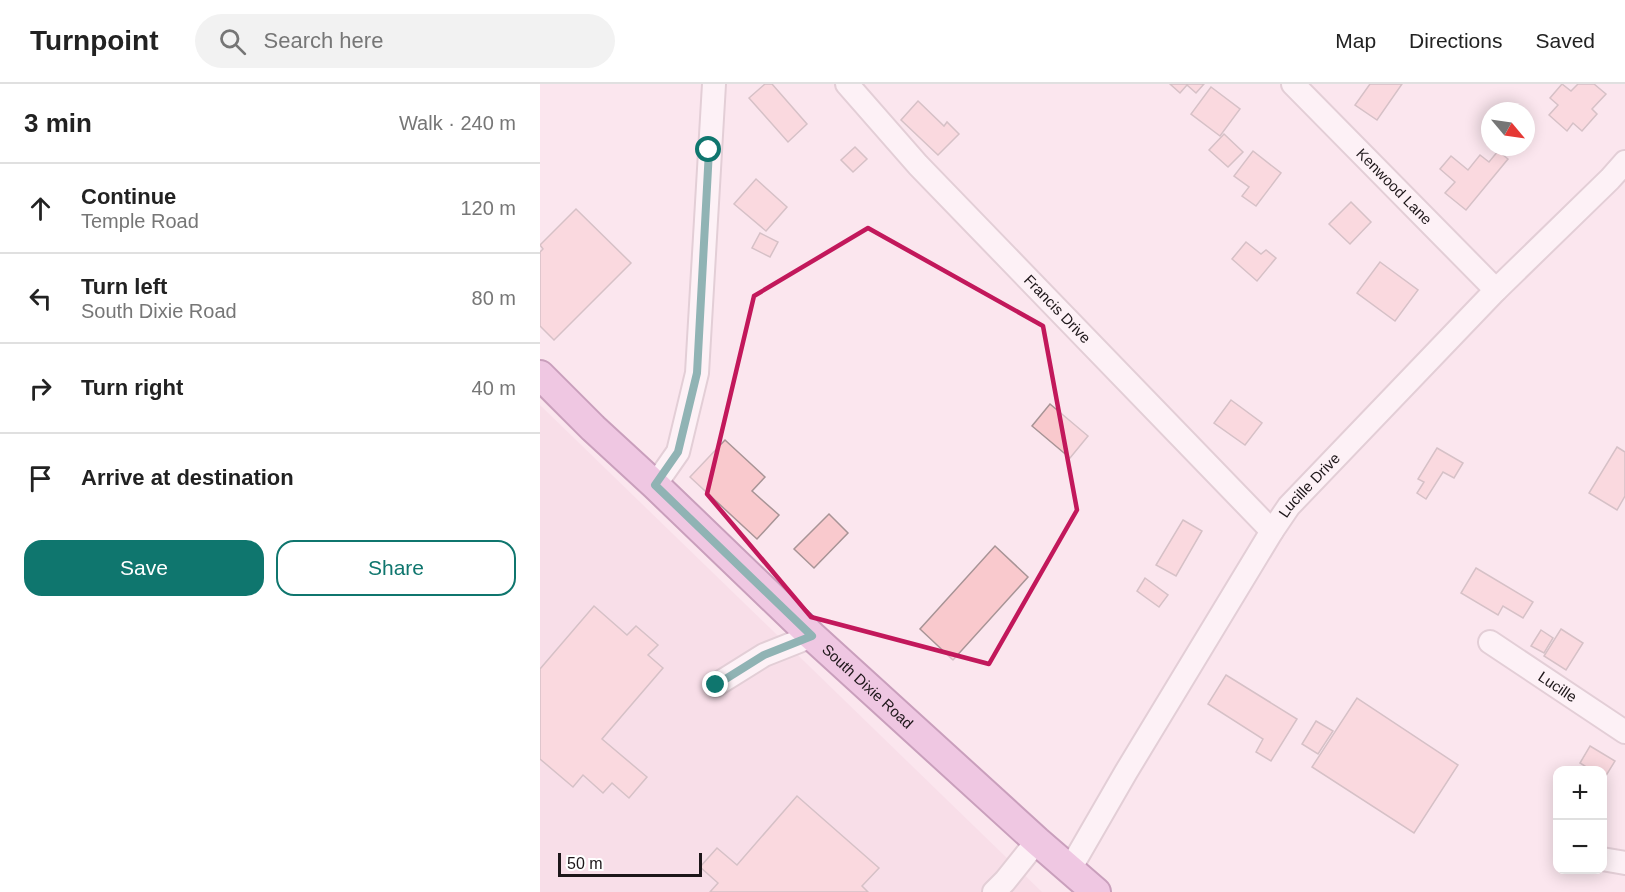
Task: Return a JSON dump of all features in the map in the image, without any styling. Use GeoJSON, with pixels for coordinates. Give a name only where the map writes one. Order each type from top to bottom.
{"type":"FeatureCollection","features":[{"type":"Feature","properties":{"kind":"main road","name":"South Dixie Road"},"geometry":{"type":"LineString","coordinates":[[540,375],[812,636],[1096,892]]}},
{"type":"Feature","properties":{"kind":"street"},"geometry":{"type":"LineString","coordinates":[[655,485],[678,452],[697,373],[714,84]]}},
{"type":"Feature","properties":{"kind":"street","name":"Francis Drive"},"geometry":{"type":"LineString","coordinates":[[847,84],[918,165],[1272,531]]}},
{"type":"Feature","properties":{"kind":"street","name":"Kenwood Lane"},"geometry":{"type":"LineString","coordinates":[[1293,84],[1496,290]]}},
{"type":"Feature","properties":{"kind":"street","name":"Lucille Drive"},"geometry":{"type":"LineString","coordinates":[[1070,869],[1126,772],[1289,506],[1496,290],[1625,162]]}},
{"type":"Feature","properties":{"kind":"street"},"geometry":{"type":"LineString","coordinates":[[716,685],[764,655],[812,636]]}},
{"type":"Feature","properties":{"kind":"street","name":"Lucille"},"geometry":{"type":"LineString","coordinates":[[1491,642],[1625,732]]}},
{"type":"Feature","properties":{"kind":"street"},"geometry":{"type":"LineString","coordinates":[[994,892],[1037,841]]}},
{"type":"Feature","properties":{"kind":"street"},"geometry":{"type":"LineString","coordinates":[[1607,860],[1625,863]]}},
{"type":"Feature","properties":{"kind":"highlighted area"},"geometry":{"type":"Polygon","coordinates":[[[868,228],[1043,326],[1077,510],[989,664],[811,617],[707,494],[754,296],[868,228]]]}},
{"type":"Feature","properties":{"kind":"shaded area"},"geometry":{"type":"Polygon","coordinates":[[[540,405],[1042,892],[540,892],[540,405]]]}},
{"type":"Feature","properties":{"kind":"building"},"geometry":{"type":"Polygon","coordinates":[[[765,84],[772,84],[807,124],[788,142],[749,98],[765,84]]]}},
{"type":"Feature","properties":{"kind":"building"},"geometry":{"type":"Polygon","coordinates":[[[1170,84],[1204,84],[1196,93],[1187,85],[1180,93],[1170,84]]]}},
{"type":"Feature","properties":{"kind":"building"},"geometry":{"type":"Polygon","coordinates":[[[1370,84],[1402,84],[1377,120],[1355,105],[1370,84]]]}},
{"type":"Feature","properties":{"kind":"building"},"geometry":{"type":"Polygon","coordinates":[[[1562,84],[1571,91],[1578,84],[1594,84],[1606,94],[1592,109],[1597,114],[1582,131],[1573,123],[1567,131],[1549,115],[1558,105],[1550,98],[1562,84]]]}},
{"type":"Feature","properties":{"kind":"building"},"geometry":{"type":"Polygon","coordinates":[[[1211,87],[1240,109],[1220,136],[1191,114],[1211,87]]]}},
{"type":"Feature","properties":{"kind":"building"},"geometry":{"type":"Polygon","coordinates":[[[918,101],[944,126],[947,122],[959,134],[938,155],[901,120],[918,101]]]}},
{"type":"Feature","properties":{"kind":"building"},"geometry":{"type":"Polygon","coordinates":[[[1224,134],[1243,152],[1228,167],[1209,150],[1224,134]]]}},
{"type":"Feature","properties":{"kind":"building"},"geometry":{"type":"Polygon","coordinates":[[[855,147],[867,159],[853,172],[841,160],[855,147]]]}},
{"type":"Feature","properties":{"kind":"building"},"geometry":{"type":"Polygon","coordinates":[[[1253,151],[1281,173],[1256,206],[1242,196],[1249,187],[1234,176],[1253,151]]]}},
{"type":"Feature","properties":{"kind":"building"},"geometry":{"type":"Polygon","coordinates":[[[1480,155],[1489,162],[1494,156],[1504,156],[1508,159],[1466,210],[1445,193],[1455,182],[1440,169],[1451,156],[1468,170],[1480,155]]]}},
{"type":"Feature","properties":{"kind":"building"},"geometry":{"type":"Polygon","coordinates":[[[756,179],[787,207],[766,231],[734,204],[756,179]]]}},
{"type":"Feature","properties":{"kind":"building"},"geometry":{"type":"Polygon","coordinates":[[[1351,202],[1371,222],[1350,244],[1329,224],[1351,202]]]}},
{"type":"Feature","properties":{"kind":"building"},"geometry":{"type":"Polygon","coordinates":[[[576,209],[631,263],[554,340],[540,326],[540,252],[543,249],[540,245],[576,209]]]}},
{"type":"Feature","properties":{"kind":"building"},"geometry":{"type":"Polygon","coordinates":[[[760,233],[778,242],[770,257],[752,248],[760,233]]]}},
{"type":"Feature","properties":{"kind":"building"},"geometry":{"type":"Polygon","coordinates":[[[1246,242],[1261,254],[1266,250],[1276,258],[1257,281],[1232,259],[1246,242]]]}},
{"type":"Feature","properties":{"kind":"building"},"geometry":{"type":"Polygon","coordinates":[[[1380,262],[1418,290],[1395,321],[1357,293],[1380,262]]]}},
{"type":"Feature","properties":{"kind":"building"},"geometry":{"type":"Polygon","coordinates":[[[1231,400],[1262,423],[1245,445],[1214,423],[1231,400]]]}},
{"type":"Feature","properties":{"kind":"building"},"geometry":{"type":"Polygon","coordinates":[[[1050,404],[1088,436],[1070,458],[1032,426],[1050,404]]]}},
{"type":"Feature","properties":{"kind":"building"},"geometry":{"type":"Polygon","coordinates":[[[725,440],[765,477],[752,491],[779,515],[757,539],[690,477],[725,440]]]}},
{"type":"Feature","properties":{"kind":"building"},"geometry":{"type":"Polygon","coordinates":[[[1617,447],[1625,452],[1625,496],[1617,510],[1589,493],[1617,447]]]}},
{"type":"Feature","properties":{"kind":"building"},"geometry":{"type":"Polygon","coordinates":[[[1437,448],[1463,463],[1454,478],[1443,472],[1426,499],[1417,493],[1424,482],[1418,479],[1437,448]]]}},
{"type":"Feature","properties":{"kind":"building"},"geometry":{"type":"Polygon","coordinates":[[[829,514],[848,533],[814,568],[794,549],[829,514]]]}},
{"type":"Feature","properties":{"kind":"building"},"geometry":{"type":"Polygon","coordinates":[[[1183,520],[1202,531],[1176,576],[1156,565],[1183,520]]]}},
{"type":"Feature","properties":{"kind":"building"},"geometry":{"type":"Polygon","coordinates":[[[995,546],[1028,577],[953,660],[920,629],[995,546]]]}},
{"type":"Feature","properties":{"kind":"building"},"geometry":{"type":"Polygon","coordinates":[[[1476,568],[1533,602],[1523,618],[1503,606],[1498,615],[1461,593],[1476,568]]]}},
{"type":"Feature","properties":{"kind":"building"},"geometry":{"type":"Polygon","coordinates":[[[1145,578],[1168,595],[1159,607],[1137,591],[1145,578]]]}},
{"type":"Feature","properties":{"kind":"building"},"geometry":{"type":"Polygon","coordinates":[[[594,606],[627,635],[636,626],[658,645],[648,655],[663,668],[602,739],[647,777],[629,798],[612,783],[603,793],[583,775],[573,787],[540,759],[540,669],[594,606]]]}},
{"type":"Feature","properties":{"kind":"building"},"geometry":{"type":"Polygon","coordinates":[[[1561,629],[1583,643],[1566,670],[1544,656],[1561,629]]]}},
{"type":"Feature","properties":{"kind":"building"},"geometry":{"type":"Polygon","coordinates":[[[1541,630],[1553,638],[1544,653],[1531,646],[1541,630]]]}},
{"type":"Feature","properties":{"kind":"building"},"geometry":{"type":"Polygon","coordinates":[[[1226,675],[1297,719],[1271,761],[1256,752],[1263,739],[1208,704],[1226,675]]]}},
{"type":"Feature","properties":{"kind":"building"},"geometry":{"type":"Polygon","coordinates":[[[1357,698],[1458,765],[1414,833],[1312,767],[1357,698]]]}},
{"type":"Feature","properties":{"kind":"building"},"geometry":{"type":"Polygon","coordinates":[[[1316,721],[1333,731],[1318,754],[1302,744],[1316,721]]]}},
{"type":"Feature","properties":{"kind":"building"},"geometry":{"type":"Polygon","coordinates":[[[1590,746],[1615,761],[1607,774],[1607,766],[1585,766],[1580,763],[1590,746]]]}},
{"type":"Feature","properties":{"kind":"building"},"geometry":{"type":"Polygon","coordinates":[[[797,796],[879,868],[862,886],[868,892],[710,892],[718,883],[700,867],[717,848],[737,865],[797,796]]]}},
{"type":"Feature","properties":{"kind":"route"},"geometry":{"type":"LineString","coordinates":[[709,150],[697,373],[678,452],[655,485],[812,636],[764,655],[716,685]]}}]}
